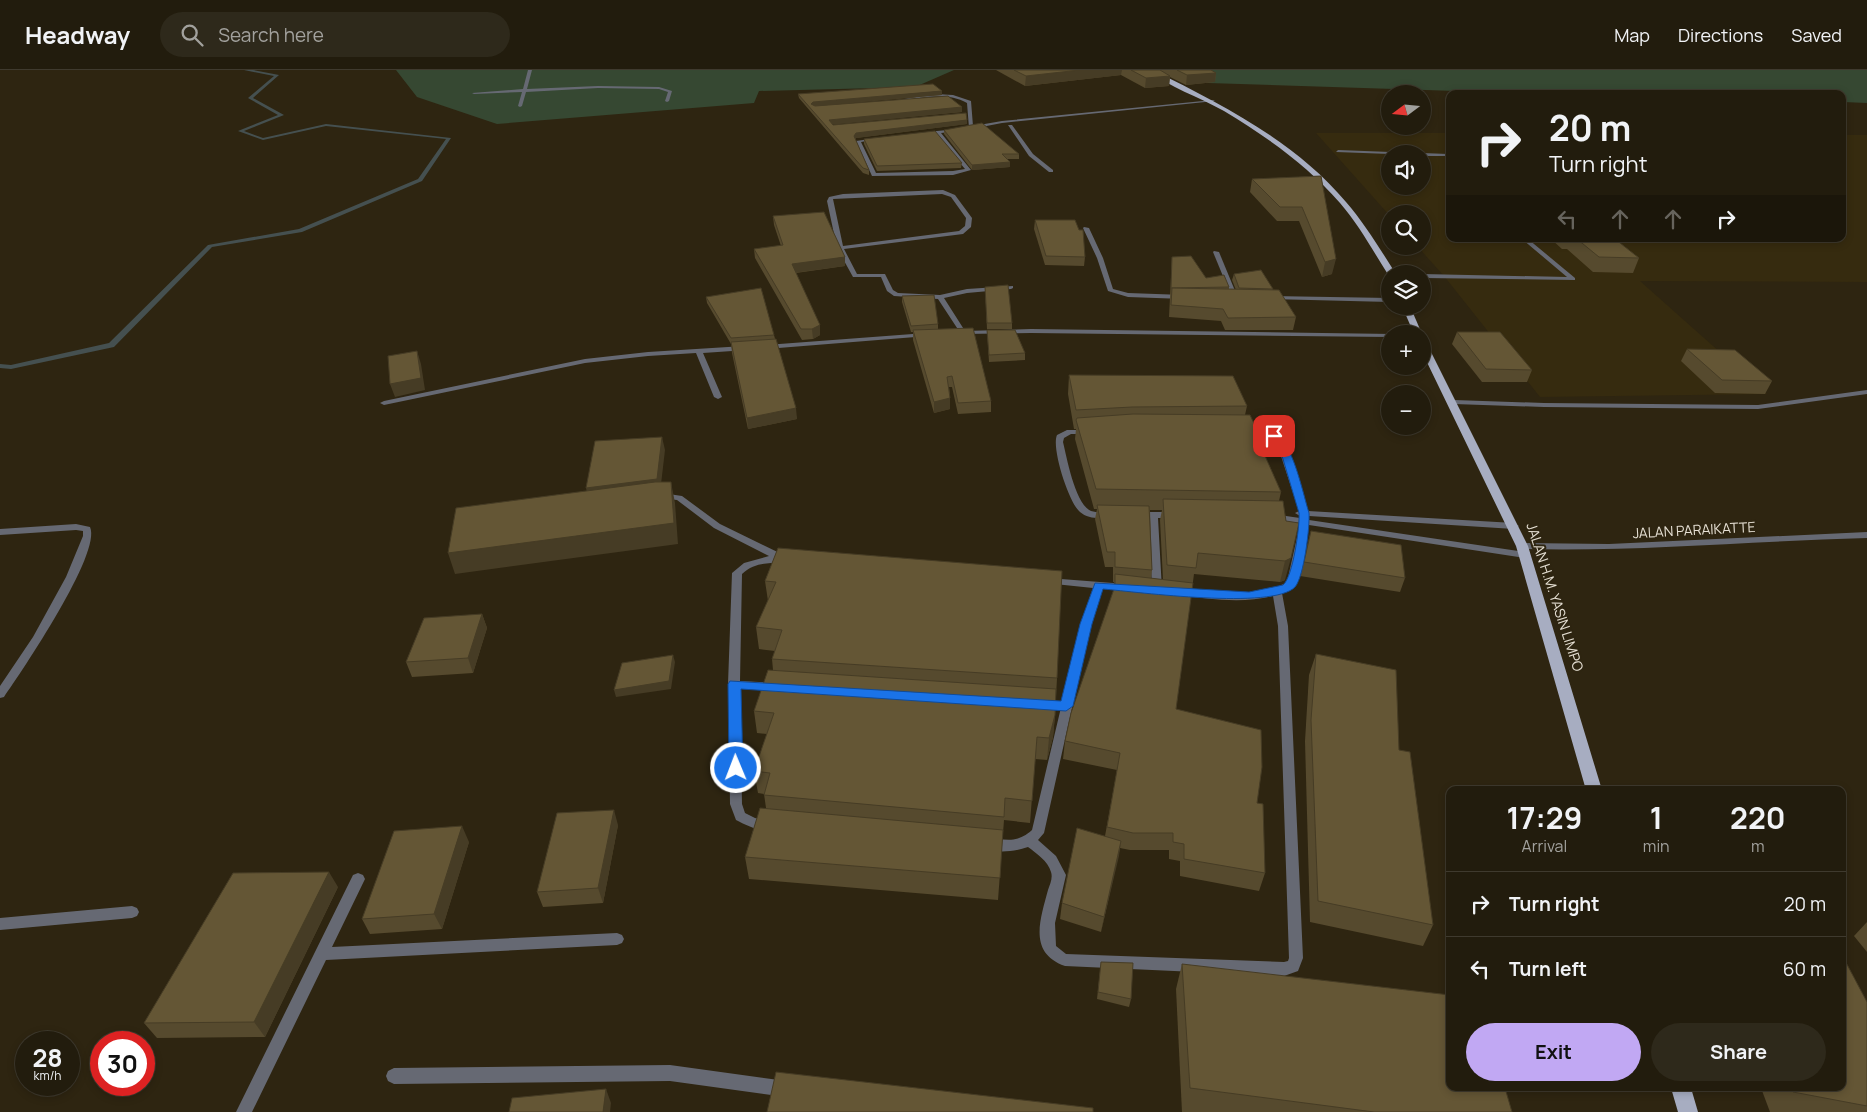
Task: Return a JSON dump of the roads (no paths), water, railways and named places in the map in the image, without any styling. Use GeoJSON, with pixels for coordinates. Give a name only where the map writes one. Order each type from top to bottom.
{"type":"FeatureCollection","features":[{"type":"Feature","properties":{"kind":"main road"},"geometry":{"type":"LineString","coordinates":[[1149,70],[1223,106],[1268,134],[1314,172],[1360,221],[1387,265]]}},
{"type":"Feature","properties":{"kind":"main road","name":"JALAN H.M. YASIN LIMPO"},"geometry":{"type":"LineString","coordinates":[[1431,359],[1454,402],[1524,550],[1593,786]]}},
{"type":"Feature","properties":{"kind":"main road"},"geometry":{"type":"LineString","coordinates":[[1682,1091],[1688,1112]]}},
{"type":"Feature","properties":{"kind":"street"},"geometry":{"type":"LineString","coordinates":[[520,106],[530,70]]}},
{"type":"Feature","properties":{"kind":"street"},"geometry":{"type":"LineString","coordinates":[[474,93],[524,89],[658,88],[670,91],[667,101]]}},
{"type":"Feature","properties":{"kind":"street"},"geometry":{"type":"LineString","coordinates":[[891,101],[956,96],[969,102],[971,128]]}},
{"type":"Feature","properties":{"kind":"street"},"geometry":{"type":"LineString","coordinates":[[920,134],[1002,122],[1212,101]]}},
{"type":"Feature","properties":{"kind":"street"},"geometry":{"type":"LineString","coordinates":[[989,125],[1010,126],[1223,106]]}},
{"type":"Feature","properties":{"kind":"street"},"geometry":{"type":"LineString","coordinates":[[960,115],[970,114]]}},
{"type":"Feature","properties":{"kind":"street"},"geometry":{"type":"LineString","coordinates":[[1010,126],[1031,155],[1051,171]]}},
{"type":"Feature","properties":{"kind":"street"},"geometry":{"type":"LineString","coordinates":[[884,138],[858,141],[874,175],[953,173],[968,170],[937,132]]}},
{"type":"Feature","properties":{"kind":"street"},"geometry":{"type":"LineString","coordinates":[[1338,151],[1381,153]]}},
{"type":"Feature","properties":{"kind":"street"},"geometry":{"type":"LineString","coordinates":[[1431,154],[1446,155]]}},
{"type":"Feature","properties":{"kind":"street"},"geometry":{"type":"LineString","coordinates":[[840,248],[958,234],[966,229],[970,220],[952,196],[945,192],[831,198],[830,204],[840,248],[855,276],[884,275],[890,291],[896,295],[940,297],[967,291],[1011,287]]}},
{"type":"Feature","properties":{"kind":"street"},"geometry":{"type":"LineString","coordinates":[[1086,228],[1100,258],[1110,290],[1135,296],[1194,297]]}},
{"type":"Feature","properties":{"kind":"street"},"geometry":{"type":"LineString","coordinates":[[1431,276],[1573,279],[1529,242]]}},
{"type":"Feature","properties":{"kind":"street"},"geometry":{"type":"LineString","coordinates":[[1216,252],[1235,298]]}},
{"type":"Feature","properties":{"kind":"street"},"geometry":{"type":"LineString","coordinates":[[940,297],[963,333]]}},
{"type":"Feature","properties":{"kind":"street"},"geometry":{"type":"LineString","coordinates":[[1227,297],[1244,298]]}},
{"type":"Feature","properties":{"kind":"street"},"geometry":{"type":"LineString","coordinates":[[1262,298],[1381,300]]}},
{"type":"Feature","properties":{"kind":"street"},"geometry":{"type":"LineString","coordinates":[[954,334],[1030,331],[1381,335]]}},
{"type":"Feature","properties":{"kind":"street"},"geometry":{"type":"LineString","coordinates":[[384,403],[585,361],[699,351],[937,335]]}},
{"type":"Feature","properties":{"kind":"street"},"geometry":{"type":"LineString","coordinates":[[699,351],[718,397]]}},
{"type":"Feature","properties":{"kind":"street"},"geometry":{"type":"LineString","coordinates":[[1454,402],[1748,407],[1795,404],[1867,392]]}},
{"type":"Feature","properties":{"kind":"street"},"geometry":{"type":"LineString","coordinates":[[1040,580],[1249,596],[1278,591],[1292,583],[1304,517],[1284,449],[1279,440],[1268,433],[1233,429]]}},
{"type":"Feature","properties":{"kind":"street"},"geometry":{"type":"LineString","coordinates":[[1100,431],[1063,434],[1060,437],[1059,442],[1076,501],[1082,511],[1089,514],[1183,515]]}},
{"type":"Feature","properties":{"kind":"street"},"geometry":{"type":"LineString","coordinates":[[652,497],[679,498],[717,526],[781,559]]}},
{"type":"Feature","properties":{"kind":"street"},"geometry":{"type":"LineString","coordinates":[[1147,589],[1153,515]]}},
{"type":"Feature","properties":{"kind":"street"},"geometry":{"type":"LineString","coordinates":[[1262,517],[1514,526]]}},
{"type":"Feature","properties":{"kind":"street","name":"JALAN PARAIKATTE"},"geometry":{"type":"LineString","coordinates":[[1304,517],[1524,550],[1654,546],[1867,535]]}},
{"type":"Feature","properties":{"kind":"street"},"geometry":{"type":"LineString","coordinates":[[0,532],[76,527],[87,529],[88,536],[64,589],[24,661],[0,694]]}},
{"type":"Feature","properties":{"kind":"street"},"geometry":{"type":"LineString","coordinates":[[779,826],[752,822],[740,816],[736,804],[734,684],[737,573],[743,566],[752,562],[781,559],[801,560]]}},
{"type":"Feature","properties":{"kind":"street"},"geometry":{"type":"LineString","coordinates":[[973,843],[1019,846],[1030,841],[1038,833],[1061,706],[1099,585]]}},
{"type":"Feature","properties":{"kind":"street"},"geometry":{"type":"LineString","coordinates":[[1030,841],[1045,852],[1058,867],[1059,875],[1047,934],[1049,948],[1056,956],[1071,961],[1284,969],[1292,966],[1296,958],[1285,665],[1283,626],[1278,591]]}},
{"type":"Feature","properties":{"kind":"street"},"geometry":{"type":"LineString","coordinates":[[734,684],[783,687]]}},
{"type":"Feature","properties":{"kind":"street"},"geometry":{"type":"LineString","coordinates":[[244,1112],[358,879]]}},
{"type":"Feature","properties":{"kind":"street"},"geometry":{"type":"LineString","coordinates":[[0,924],[132,912]]}},
{"type":"Feature","properties":{"kind":"street"},"geometry":{"type":"LineString","coordinates":[[322,954],[616,939]]}},
{"type":"Feature","properties":{"kind":"street"},"geometry":{"type":"LineString","coordinates":[[394,1076],[670,1073],[797,1091]]}},
{"type":"Feature","properties":{"kind":"waterway"},"geometry":{"type":"LineString","coordinates":[[0,366],[11,367],[111,345],[210,246],[300,231],[420,180],[449,138],[326,125],[263,139],[240,131],[282,115],[250,98],[277,75],[246,70]]}}]}
